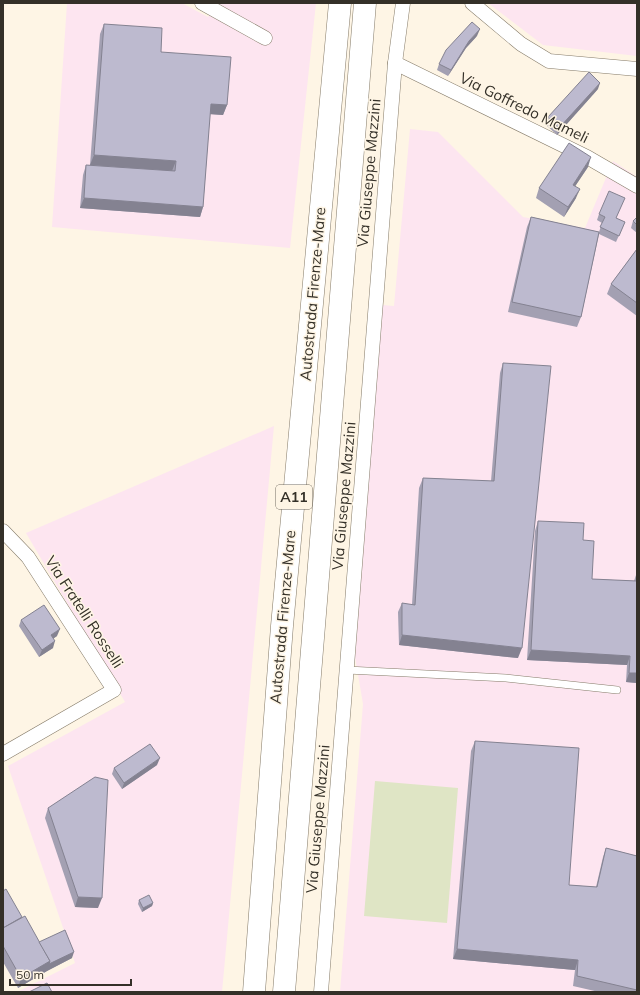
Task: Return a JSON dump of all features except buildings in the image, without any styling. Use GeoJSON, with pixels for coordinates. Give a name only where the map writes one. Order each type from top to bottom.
{"type":"FeatureCollection","features":[{"type":"Feature","properties":{"kind":"highway","name":"Autostrada Firenze-Mare"},"geometry":{"type":"LineString","coordinates":[[254,992],[282,626],[340,3]]}},
{"type":"Feature","properties":{"kind":"highway","name":"Autostrada Firenze-Mare"},"geometry":{"type":"LineString","coordinates":[[284,992],[365,3]]}},
{"type":"Feature","properties":{"kind":"street"},"geometry":{"type":"LineString","coordinates":[[202,3],[265,38]]}},
{"type":"Feature","properties":{"kind":"street","name":"Via Giuseppe Mazzini"},"geometry":{"type":"LineString","coordinates":[[321,992],[395,63],[403,3]]}},
{"type":"Feature","properties":{"kind":"street"},"geometry":{"type":"LineString","coordinates":[[472,3],[521,44],[549,61],[637,69]]}},
{"type":"Feature","properties":{"kind":"street","name":"Via Goffredo Mameli"},"geometry":{"type":"LineString","coordinates":[[395,63],[587,157],[637,186]]}},
{"type":"Feature","properties":{"kind":"street","name":"Via Fratelli Rosselli"},"geometry":{"type":"LineString","coordinates":[[3,530],[28,557],[114,690],[3,754]]}},
{"type":"Feature","properties":{"kind":"lane"},"geometry":{"type":"LineString","coordinates":[[347,670],[506,678],[617,690]]}},
{"type":"Feature","properties":{"kind":"shaded area"},"geometry":{"type":"Polygon","coordinates":[[[67,3],[182,3],[208,17],[219,3],[316,3],[290,248],[52,227],[67,3]]]}},
{"type":"Feature","properties":{"kind":"shaded area"},"geometry":{"type":"Polygon","coordinates":[[[488,3],[637,3],[637,56],[543,45],[488,3]]]}},
{"type":"Feature","properties":{"kind":"shaded area"},"geometry":{"type":"Polygon","coordinates":[[[410,129],[438,132],[523,217],[585,228],[613,161],[637,177],[637,992],[340,992],[363,704],[355,657],[382,305],[394,306],[410,129]]]}},
{"type":"Feature","properties":{"kind":"shaded area"},"geometry":{"type":"Polygon","coordinates":[[[274,426],[222,992],[17,992],[75,963],[8,766],[125,702],[26,533],[274,426]]]}},
{"type":"Feature","properties":{"kind":"green space"},"geometry":{"type":"Polygon","coordinates":[[[375,781],[458,788],[447,923],[364,916],[375,781]]]}}]}
